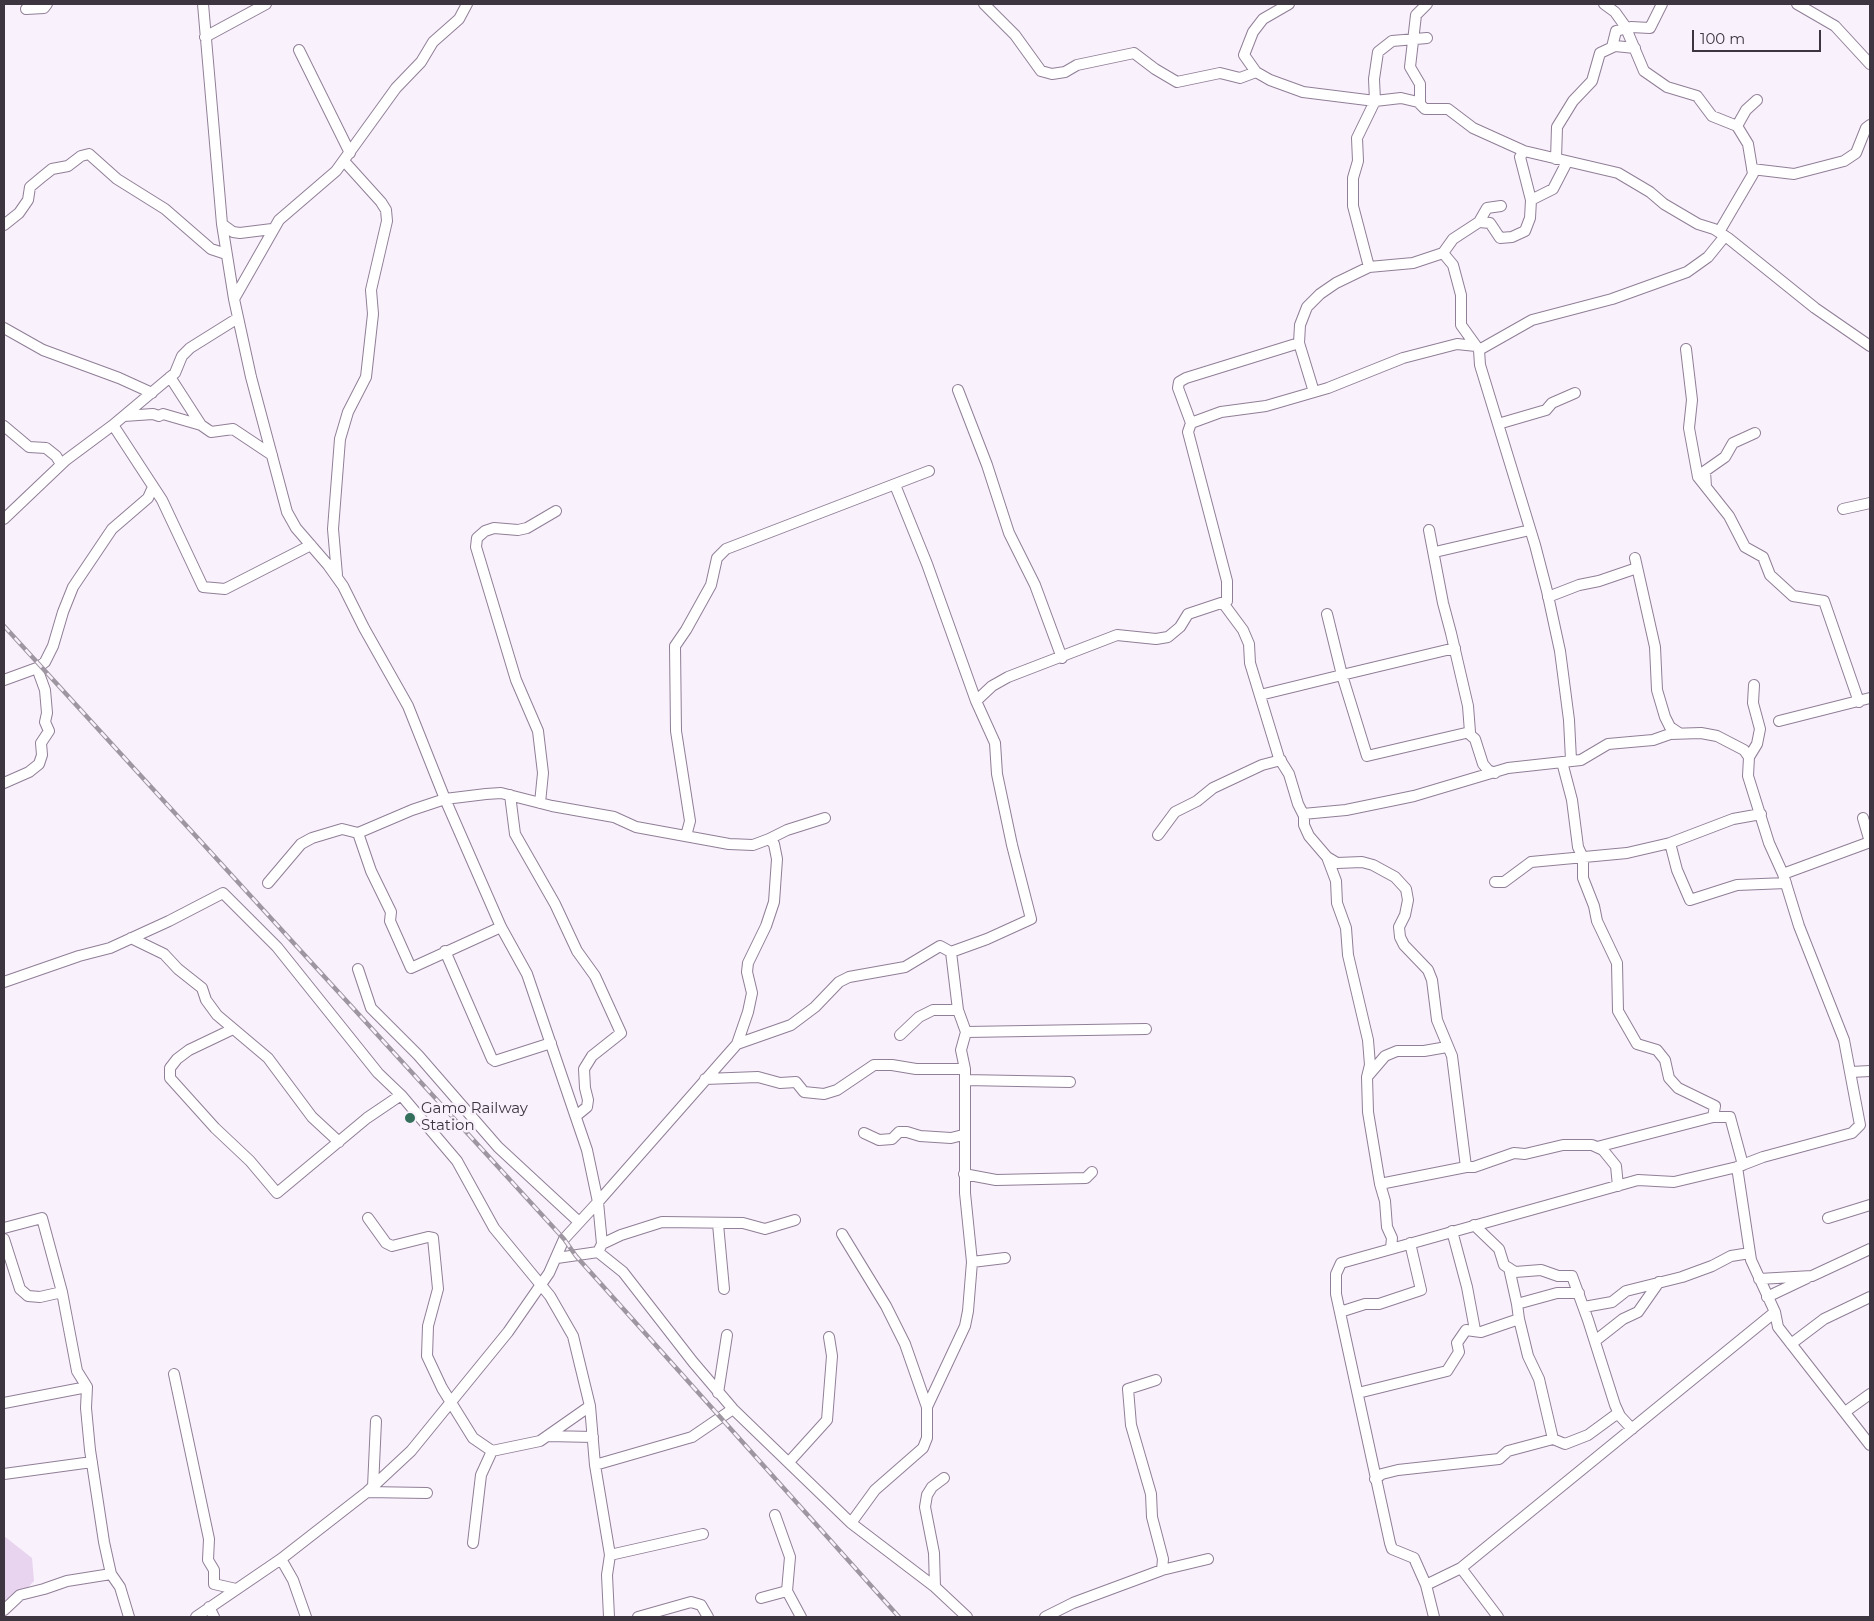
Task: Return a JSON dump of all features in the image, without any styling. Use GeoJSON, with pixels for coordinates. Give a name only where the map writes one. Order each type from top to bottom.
{"type":"FeatureCollection","features":[{"type":"Feature","properties":{"kind":"street"},"geometry":{"type":"LineString","coordinates":[[26,9],[44,8],[47,4]]}},
{"type":"Feature","properties":{"kind":"street"},"geometry":{"type":"LineString","coordinates":[[203,4],[226,254],[238,318],[287,512],[296,528],[337,578],[408,706],[445,800],[501,927],[527,974],[592,1165],[598,1202],[600,1248],[623,1272],[718,1393],[733,1409],[851,1524],[935,1587],[968,1617]]}},
{"type":"Feature","properties":{"kind":"street"},"geometry":{"type":"LineString","coordinates":[[205,36],[266,4]]}},
{"type":"Feature","properties":{"kind":"street"},"geometry":{"type":"LineString","coordinates":[[234,299],[272,229],[288,210],[322,184],[347,157],[396,88],[422,62],[433,42],[459,19],[467,4]]}},
{"type":"Feature","properties":{"kind":"street"},"geometry":{"type":"LineString","coordinates":[[984,4],[1016,35],[1041,71],[1052,74],[1065,72],[1077,65],[1134,53],[1177,82],[1220,73],[1240,78],[1256,72]]}},
{"type":"Feature","properties":{"kind":"street"},"geometry":{"type":"LineString","coordinates":[[1289,4],[1263,19],[1253,32],[1244,55],[1256,72],[1270,80],[1303,92],[1375,101],[1401,98],[1420,104],[1425,109],[1448,109],[1473,128],[1524,151],[1618,173],[1689,219],[1722,234],[1815,308],[1870,346]]}},
{"type":"Feature","properties":{"kind":"street"},"geometry":{"type":"LineString","coordinates":[[1420,104],[1420,84],[1410,67],[1416,15],[1427,4]]}},
{"type":"Feature","properties":{"kind":"street"},"geometry":{"type":"LineString","coordinates":[[1191,423],[1221,412],[1266,406],[1314,392],[1403,358],[1457,344],[1478,348],[1532,320],[1612,298],[1687,272],[1708,257],[1753,174],[1748,144],[1736,126],[1712,116],[1697,96],[1667,87],[1644,71],[1626,28],[1615,12],[1604,4]]}},
{"type":"Feature","properties":{"kind":"street"},"geometry":{"type":"LineString","coordinates":[[1612,47],[1616,30],[1650,28],[1662,4]]}},
{"type":"Feature","properties":{"kind":"street"},"geometry":{"type":"LineString","coordinates":[[1797,4],[1835,26],[1870,64]]}},
{"type":"Feature","properties":{"kind":"street"},"geometry":{"type":"LineString","coordinates":[[1369,267],[1353,206],[1353,178],[1358,161],[1357,138],[1375,101],[1374,79],[1378,52],[1392,42],[1427,38]]}},
{"type":"Feature","properties":{"kind":"street"},"geometry":{"type":"LineString","coordinates":[[1556,160],[1557,127],[1573,101],[1592,81],[1600,53],[1612,47],[1635,48]]}},
{"type":"Feature","properties":{"kind":"street"},"geometry":{"type":"LineString","coordinates":[[299,50],[347,157],[386,210],[387,222],[371,290],[373,314],[366,377],[348,412],[340,439],[333,528],[337,578]]}},
{"type":"Feature","properties":{"kind":"street"},"geometry":{"type":"LineString","coordinates":[[1736,126],[1746,110],[1757,100]]}},
{"type":"Feature","properties":{"kind":"street"},"geometry":{"type":"LineString","coordinates":[[1752,169],[1794,174],[1844,160],[1856,153],[1866,128],[1870,125]]}},
{"type":"Feature","properties":{"kind":"street"},"geometry":{"type":"LineString","coordinates":[[1479,222],[1490,223],[1500,238],[1512,237],[1525,231],[1530,218],[1530,200],[1520,157],[1524,151]]}},
{"type":"Feature","properties":{"kind":"street"},"geometry":{"type":"LineString","coordinates":[[4,225],[19,213],[28,200],[30,187],[52,169],[68,166],[81,156],[89,154],[117,179],[165,209],[211,249],[226,254]]}},
{"type":"Feature","properties":{"kind":"street"},"geometry":{"type":"LineString","coordinates":[[1530,200],[1553,189],[1567,162]]}},
{"type":"Feature","properties":{"kind":"street"},"geometry":{"type":"LineString","coordinates":[[1314,392],[1299,343],[1300,324],[1308,307],[1320,294],[1336,283],[1369,267],[1414,263],[1443,254],[1454,239],[1479,222],[1488,208],[1501,206]]}},
{"type":"Feature","properties":{"kind":"street"},"geometry":{"type":"LineString","coordinates":[[222,224],[232,232],[240,233],[272,229]]}},
{"type":"Feature","properties":{"kind":"street"},"geometry":{"type":"LineString","coordinates":[[1443,254],[1453,265],[1461,295],[1461,325],[1478,348],[1480,365],[1530,530],[1548,597],[1560,651],[1569,720],[1567,761],[1578,847],[1583,858],[1583,878],[1587,893],[1594,906],[1597,921],[1617,963],[1618,1011],[1637,1044],[1657,1050],[1664,1060],[1669,1078],[1678,1088],[1715,1106],[1713,1117]]}},
{"type":"Feature","properties":{"kind":"street"},"geometry":{"type":"LineString","coordinates":[[4,519],[61,464],[113,425],[175,373],[182,356],[190,348],[238,318]]}},
{"type":"Feature","properties":{"kind":"street"},"geometry":{"type":"LineString","coordinates":[[4,328],[43,350],[119,378],[152,393]]}},
{"type":"Feature","properties":{"kind":"street"},"geometry":{"type":"LineString","coordinates":[[976,701],[992,686],[1008,677],[1062,658],[1118,635],[1156,639],[1168,637],[1180,627],[1188,614],[1227,601],[1227,581],[1188,432],[1191,423],[1178,388],[1179,382],[1186,378],[1299,343]]}},
{"type":"Feature","properties":{"kind":"street"},"geometry":{"type":"LineString","coordinates":[[1686,349],[1692,400],[1689,428],[1698,477],[1730,516],[1744,547],[1763,558],[1770,574],[1793,596],[1824,601],[1859,702]]}},
{"type":"Feature","properties":{"kind":"street"},"geometry":{"type":"LineString","coordinates":[[170,377],[201,425]]}},
{"type":"Feature","properties":{"kind":"street"},"geometry":{"type":"LineString","coordinates":[[958,390],[987,466],[1009,532],[1035,585],[1062,658]]}},
{"type":"Feature","properties":{"kind":"street"},"geometry":{"type":"LineString","coordinates":[[1498,424],[1546,410],[1552,403],[1575,393]]}},
{"type":"Feature","properties":{"kind":"street"},"geometry":{"type":"LineString","coordinates":[[124,416],[153,414],[159,416],[163,414],[201,425],[211,432],[233,429],[272,455]]}},
{"type":"Feature","properties":{"kind":"street"},"geometry":{"type":"LineString","coordinates":[[113,425],[153,487],[183,541],[204,587],[225,589],[311,545]]}},
{"type":"Feature","properties":{"kind":"street"},"geometry":{"type":"LineString","coordinates":[[4,426],[29,447],[46,448],[56,456],[61,464]]}},
{"type":"Feature","properties":{"kind":"street"},"geometry":{"type":"LineString","coordinates":[[1706,488],[1705,471],[1725,457],[1734,443],[1755,433]]}},
{"type":"Feature","properties":{"kind":"street"},"geometry":{"type":"LineString","coordinates":[[686,836],[690,821],[676,731],[675,646],[711,584],[717,558],[726,548],[930,471]]}},
{"type":"Feature","properties":{"kind":"street"},"geometry":{"type":"LineString","coordinates":[[737,1044],[791,1025],[816,1008],[839,982],[849,977],[906,967],[940,946],[951,952],[988,940],[1031,919],[997,774],[995,743],[976,701],[927,564],[895,485]]}},
{"type":"Feature","properties":{"kind":"street"},"geometry":{"type":"LineString","coordinates":[[4,680],[37,668],[45,662],[53,646],[67,600],[80,576],[112,529],[148,498],[153,487]]}},
{"type":"Feature","properties":{"kind":"street"},"geometry":{"type":"LineString","coordinates":[[1843,509],[1870,502]]}},
{"type":"Feature","properties":{"kind":"street"},"geometry":{"type":"LineString","coordinates":[[540,803],[542,774],[538,731],[513,672],[476,547],[478,538],[485,531],[494,528],[518,530],[527,528],[556,512]]}},
{"type":"Feature","properties":{"kind":"street"},"geometry":{"type":"LineString","coordinates":[[1430,530],[1443,603],[1468,706],[1470,732],[1468,733]]}},
{"type":"Feature","properties":{"kind":"street"},"geometry":{"type":"LineString","coordinates":[[1434,552],[1530,530]]}},
{"type":"Feature","properties":{"kind":"street"},"geometry":{"type":"LineString","coordinates":[[1548,597],[1579,585],[1599,581],[1636,563],[1655,647],[1659,697],[1670,727],[1679,733]]}},
{"type":"Feature","properties":{"kind":"street"},"geometry":{"type":"LineString","coordinates":[[1223,602],[1243,630],[1249,644],[1250,662],[1260,695],[1281,760],[1289,774],[1298,804],[1304,814],[1304,825],[1309,836],[1327,857],[1336,881],[1337,903],[1346,928],[1348,954],[1368,1040],[1370,1065],[1367,1077],[1368,1112],[1388,1227],[1392,1238],[1391,1248]]}},
{"type":"Feature","properties":{"kind":"street"},"geometry":{"type":"LineString","coordinates":[[1327,614],[1342,675],[1367,756],[1468,733]]}},
{"type":"Feature","properties":{"kind":"street"},"geometry":{"type":"LineString","coordinates":[[1260,695],[1455,648]]}},
{"type":"Feature","properties":{"kind":"street"},"geometry":{"type":"LineString","coordinates":[[4,783],[29,772],[39,764],[42,755],[41,743],[49,731],[45,722],[47,712],[45,690],[37,668]]}},
{"type":"Feature","properties":{"kind":"street"},"geometry":{"type":"LineString","coordinates":[[1434,1617],[1426,1585],[1414,1558],[1392,1549],[1375,1479],[1336,1294],[1336,1274],[1342,1263],[1638,1180],[1674,1182],[1740,1166],[1763,1157],[1852,1132],[1860,1124],[1844,1040],[1799,926],[1785,879],[1774,857],[1748,776],[1749,757],[1757,744],[1760,729],[1753,703],[1754,685]]}},
{"type":"Feature","properties":{"kind":"street"},"geometry":{"type":"LineString","coordinates":[[1779,721],[1870,698]]}},
{"type":"Feature","properties":{"kind":"street"},"geometry":{"type":"LineString","coordinates":[[1468,733],[1475,739],[1483,764],[1488,770],[1495,773]]}},
{"type":"Feature","properties":{"kind":"street"},"geometry":{"type":"LineString","coordinates":[[1304,814],[1346,810],[1414,796],[1508,768],[1581,760],[1608,744],[1630,740],[1653,740],[1679,733],[1701,733],[1717,736],[1738,746],[1749,757]]}},
{"type":"Feature","properties":{"kind":"street"},"geometry":{"type":"LineString","coordinates":[[1158,835],[1175,812],[1197,801],[1213,788],[1262,765],[1281,760]]}},
{"type":"Feature","properties":{"kind":"street"},"geometry":{"type":"LineString","coordinates":[[268,882],[306,841],[342,829],[358,833],[412,810],[445,800],[501,793],[540,803],[614,817],[636,827],[729,844],[753,845],[787,830],[826,818]]}},
{"type":"Feature","properties":{"kind":"street"},"geometry":{"type":"LineString","coordinates":[[510,795],[515,834],[555,904],[578,951],[595,976],[621,1033],[592,1056],[584,1069],[584,1088],[588,1100],[587,1107],[576,1116]]}},
{"type":"Feature","properties":{"kind":"street"},"geometry":{"type":"LineString","coordinates":[[1495,882],[1504,882],[1531,862],[1627,853],[1670,843],[1733,819],[1760,814]]}},
{"type":"Feature","properties":{"kind":"street"},"geometry":{"type":"LineString","coordinates":[[1670,843],[1677,870],[1690,900],[1737,885],[1785,879],[1870,842],[1863,818]]}},
{"type":"Feature","properties":{"kind":"street"},"geometry":{"type":"LineString","coordinates":[[358,833],[371,871],[391,912],[390,921],[411,968],[417,967],[445,951],[501,927]]}},
{"type":"Feature","properties":{"kind":"street"},"geometry":{"type":"LineString","coordinates":[[196,1617],[281,1559],[370,1490],[411,1452],[488,1360],[541,1285],[557,1258],[564,1238],[737,1044],[748,1012],[752,993],[747,972],[748,963],[766,926],[774,902],[777,859],[774,844],[769,839]]}},
{"type":"Feature","properties":{"kind":"street"},"geometry":{"type":"LineString","coordinates":[[1327,857],[1338,863],[1362,862],[1373,865],[1395,877],[1406,889],[1408,900],[1405,915],[1399,928],[1400,937],[1404,945],[1428,970],[1432,980],[1434,1007],[1447,1047],[1452,1056],[1466,1167]]}},
{"type":"Feature","properties":{"kind":"street"},"geometry":{"type":"LineString","coordinates":[[4,982],[79,956],[110,948],[223,892],[277,947],[378,1073],[401,1095],[457,1161],[494,1228],[550,1296],[573,1336],[590,1406],[595,1466],[610,1555],[607,1575],[609,1617]]}},
{"type":"Feature","properties":{"kind":"street"},"geometry":{"type":"LineString","coordinates":[[131,938],[164,954],[178,970],[202,988],[206,1000],[217,1015],[268,1058],[312,1116],[339,1142]]}},
{"type":"Feature","properties":{"kind":"street"},"geometry":{"type":"LineString","coordinates":[[445,951],[492,1059],[495,1061],[551,1044]]}},
{"type":"Feature","properties":{"kind":"street"},"geometry":{"type":"LineString","coordinates":[[927,1407],[965,1326],[972,1262],[964,1174],[965,1069],[961,1050],[966,1032],[958,1010],[951,952]]}},
{"type":"Feature","properties":{"kind":"street"},"geometry":{"type":"LineString","coordinates":[[358,969],[371,1008],[418,1055],[498,1147],[579,1222]]}},
{"type":"Feature","properties":{"kind":"street"},"geometry":{"type":"LineString","coordinates":[[900,1035],[919,1017],[933,1010],[958,1010]]}},
{"type":"Feature","properties":{"kind":"street"},"geometry":{"type":"LineString","coordinates":[[232,1029],[189,1050],[177,1059],[170,1068],[170,1078],[215,1128],[250,1161],[276,1193],[367,1118],[401,1095]]}},
{"type":"Feature","properties":{"kind":"street"},"geometry":{"type":"LineString","coordinates":[[966,1032],[1146,1029]]}},
{"type":"Feature","properties":{"kind":"street"},"geometry":{"type":"LineString","coordinates":[[1367,1077],[1385,1056],[1397,1051],[1424,1051],[1447,1047]]}},
{"type":"Feature","properties":{"kind":"street"},"geometry":{"type":"LineString","coordinates":[[706,1080],[758,1077],[780,1083],[796,1082],[804,1092],[824,1094],[837,1090],[874,1065],[892,1065],[916,1069],[965,1069]]}},
{"type":"Feature","properties":{"kind":"street"},"geometry":{"type":"LineString","coordinates":[[1851,1072],[1870,1071]]}},
{"type":"Feature","properties":{"kind":"street"},"geometry":{"type":"LineString","coordinates":[[965,1080],[1070,1082]]}},
{"type":"Feature","properties":{"kind":"street"},"geometry":{"type":"LineString","coordinates":[[1860,1116],[1870,1119]]}},
{"type":"Feature","properties":{"kind":"street"},"geometry":{"type":"LineString","coordinates":[[1598,1148],[1713,1117],[1730,1117],[1740,1166],[1750,1253],[1759,1279],[1775,1312],[1778,1327],[1870,1445]]}},
{"type":"Feature","properties":{"kind":"street"},"geometry":{"type":"LineString","coordinates":[[864,1133],[879,1140],[892,1139],[899,1132],[920,1136],[951,1138],[963,1135]]}},
{"type":"Feature","properties":{"kind":"street"},"geometry":{"type":"LineString","coordinates":[[1380,1184],[1474,1167],[1514,1153],[1525,1154],[1563,1145],[1583,1144],[1604,1150],[1616,1166],[1618,1186]]}},
{"type":"Feature","properties":{"kind":"street"},"geometry":{"type":"LineString","coordinates":[[964,1174],[996,1180],[1086,1178],[1092,1172]]}},
{"type":"Feature","properties":{"kind":"street"},"geometry":{"type":"LineString","coordinates":[[1828,1218],[1870,1205]]}},
{"type":"Feature","properties":{"kind":"street"},"geometry":{"type":"LineString","coordinates":[[4,1228],[42,1218],[62,1292],[77,1371],[87,1387],[86,1408],[92,1462],[111,1574],[120,1587],[129,1617]]}},
{"type":"Feature","properties":{"kind":"street"},"geometry":{"type":"LineString","coordinates":[[368,1218],[386,1243],[392,1246],[428,1237],[433,1238],[438,1288],[428,1326],[428,1356],[442,1388],[452,1401],[473,1438],[492,1451],[540,1441],[590,1406]]}},
{"type":"Feature","properties":{"kind":"street"},"geometry":{"type":"LineString","coordinates":[[557,1258],[600,1248],[621,1235],[662,1222],[743,1224],[765,1229],[795,1220]]}},
{"type":"Feature","properties":{"kind":"street"},"geometry":{"type":"LineString","coordinates":[[718,1224],[724,1289]]}},
{"type":"Feature","properties":{"kind":"street"},"geometry":{"type":"LineString","coordinates":[[1474,1225],[1499,1248],[1504,1265],[1516,1272],[1542,1270],[1558,1276],[1572,1276],[1618,1413],[1632,1430]]}},
{"type":"Feature","properties":{"kind":"street"},"geometry":{"type":"LineString","coordinates":[[1452,1232],[1467,1287],[1474,1330]]}},
{"type":"Feature","properties":{"kind":"street"},"geometry":{"type":"LineString","coordinates":[[842,1234],[886,1306],[905,1344],[927,1407],[927,1438],[923,1448],[875,1490],[851,1524]]}},
{"type":"Feature","properties":{"kind":"street"},"geometry":{"type":"LineString","coordinates":[[4,1240],[20,1289],[28,1296],[34,1297],[62,1292]]}},
{"type":"Feature","properties":{"kind":"street"},"geometry":{"type":"LineString","coordinates":[[1340,1312],[1365,1304],[1379,1304],[1421,1290],[1410,1243]]}},
{"type":"Feature","properties":{"kind":"street"},"geometry":{"type":"LineString","coordinates":[[1767,1297],[1870,1249]]}},
{"type":"Feature","properties":{"kind":"street"},"geometry":{"type":"LineString","coordinates":[[1584,1308],[1612,1302],[1626,1291],[1712,1266],[1731,1256],[1750,1253]]}},
{"type":"Feature","properties":{"kind":"street"},"geometry":{"type":"LineString","coordinates":[[972,1262],[1005,1258]]}},
{"type":"Feature","properties":{"kind":"street"},"geometry":{"type":"LineString","coordinates":[[1509,1268],[1528,1356],[1539,1379],[1553,1439]]}},
{"type":"Feature","properties":{"kind":"street"},"geometry":{"type":"LineString","coordinates":[[1759,1279],[1812,1276]]}},
{"type":"Feature","properties":{"kind":"street"},"geometry":{"type":"LineString","coordinates":[[1595,1341],[1623,1319],[1638,1312],[1659,1282]]}},
{"type":"Feature","properties":{"kind":"street"},"geometry":{"type":"LineString","coordinates":[[1517,1304],[1557,1293],[1578,1293]]}},
{"type":"Feature","properties":{"kind":"street"},"geometry":{"type":"LineString","coordinates":[[1791,1344],[1824,1319],[1870,1297]]}},
{"type":"Feature","properties":{"kind":"street"},"geometry":{"type":"LineString","coordinates":[[1426,1585],[1461,1568],[1775,1312]]}},
{"type":"Feature","properties":{"kind":"street"},"geometry":{"type":"LineString","coordinates":[[1358,1393],[1447,1371],[1458,1352],[1457,1343],[1466,1330],[1482,1332],[1519,1319]]}},
{"type":"Feature","properties":{"kind":"street"},"geometry":{"type":"LineString","coordinates":[[718,1393],[721,1363],[727,1335]]}},
{"type":"Feature","properties":{"kind":"street"},"geometry":{"type":"LineString","coordinates":[[789,1462],[827,1420],[832,1356],[829,1337]]}},
{"type":"Feature","properties":{"kind":"street"},"geometry":{"type":"LineString","coordinates":[[174,1374],[209,1539],[208,1560],[214,1570],[214,1584],[236,1588]]}},
{"type":"Feature","properties":{"kind":"street"},"geometry":{"type":"LineString","coordinates":[[1156,1380],[1128,1389],[1131,1425],[1151,1494],[1152,1517],[1163,1559],[1162,1570]]}},
{"type":"Feature","properties":{"kind":"street"},"geometry":{"type":"LineString","coordinates":[[4,1403],[87,1387]]}},
{"type":"Feature","properties":{"kind":"street"},"geometry":{"type":"LineString","coordinates":[[1845,1412],[1870,1394]]}},
{"type":"Feature","properties":{"kind":"street"},"geometry":{"type":"LineString","coordinates":[[595,1466],[692,1437],[733,1409]]}},
{"type":"Feature","properties":{"kind":"street"},"geometry":{"type":"LineString","coordinates":[[1375,1479],[1382,1474],[1398,1470],[1499,1459],[1508,1451],[1553,1439],[1565,1444],[1588,1435],[1618,1413]]}},
{"type":"Feature","properties":{"kind":"street"},"geometry":{"type":"LineString","coordinates":[[370,1490],[376,1421]]}},
{"type":"Feature","properties":{"kind":"street"},"geometry":{"type":"LineString","coordinates":[[548,1436],[593,1436]]}},
{"type":"Feature","properties":{"kind":"street"},"geometry":{"type":"LineString","coordinates":[[473,1543],[481,1475],[492,1451]]}},
{"type":"Feature","properties":{"kind":"street"},"geometry":{"type":"LineString","coordinates":[[4,1474],[92,1462]]}},
{"type":"Feature","properties":{"kind":"street"},"geometry":{"type":"LineString","coordinates":[[935,1587],[934,1553],[926,1507],[927,1495],[932,1487],[944,1478]]}},
{"type":"Feature","properties":{"kind":"street"},"geometry":{"type":"LineString","coordinates":[[370,1490],[426,1493]]}},
{"type":"Feature","properties":{"kind":"street"},"geometry":{"type":"LineString","coordinates":[[775,1515],[790,1557],[787,1591],[802,1617]]}},
{"type":"Feature","properties":{"kind":"street"},"geometry":{"type":"LineString","coordinates":[[610,1555],[703,1534]]}},
{"type":"Feature","properties":{"kind":"street"},"geometry":{"type":"LineString","coordinates":[[281,1559],[292,1580],[306,1617]]}},
{"type":"Feature","properties":{"kind":"street"},"geometry":{"type":"LineString","coordinates":[[1045,1617],[1073,1604],[1162,1570],[1208,1559]]}},
{"type":"Feature","properties":{"kind":"street"},"geometry":{"type":"LineString","coordinates":[[1461,1568],[1498,1617]]}},
{"type":"Feature","properties":{"kind":"street"},"geometry":{"type":"LineString","coordinates":[[4,1610],[20,1595],[67,1581],[111,1574]]}},
{"type":"Feature","properties":{"kind":"street"},"geometry":{"type":"LineString","coordinates":[[761,1598],[787,1591]]}},
{"type":"Feature","properties":{"kind":"street"},"geometry":{"type":"LineString","coordinates":[[638,1617],[691,1602],[702,1605],[708,1617]]}},
{"type":"Feature","properties":{"kind":"street"},"geometry":{"type":"LineString","coordinates":[[208,1607],[214,1617]]}},
{"type":"Feature","properties":{"kind":"shaded area"},"geometry":{"type":"Polygon","coordinates":[[[4,1536],[32,1558],[34,1581],[4,1613],[4,1536]]]}},
{"type":"Feature","properties":{"kind":"railway"},"geometry":{"type":"LineString","coordinates":[[4,626],[564,1239],[576,1256],[899,1617]]}},
{"type":"Feature","properties":{"kind":"place","name":"Gamo Railway Station"},"geometry":{"type":"Point","coordinates":[410,1118]}}]}
